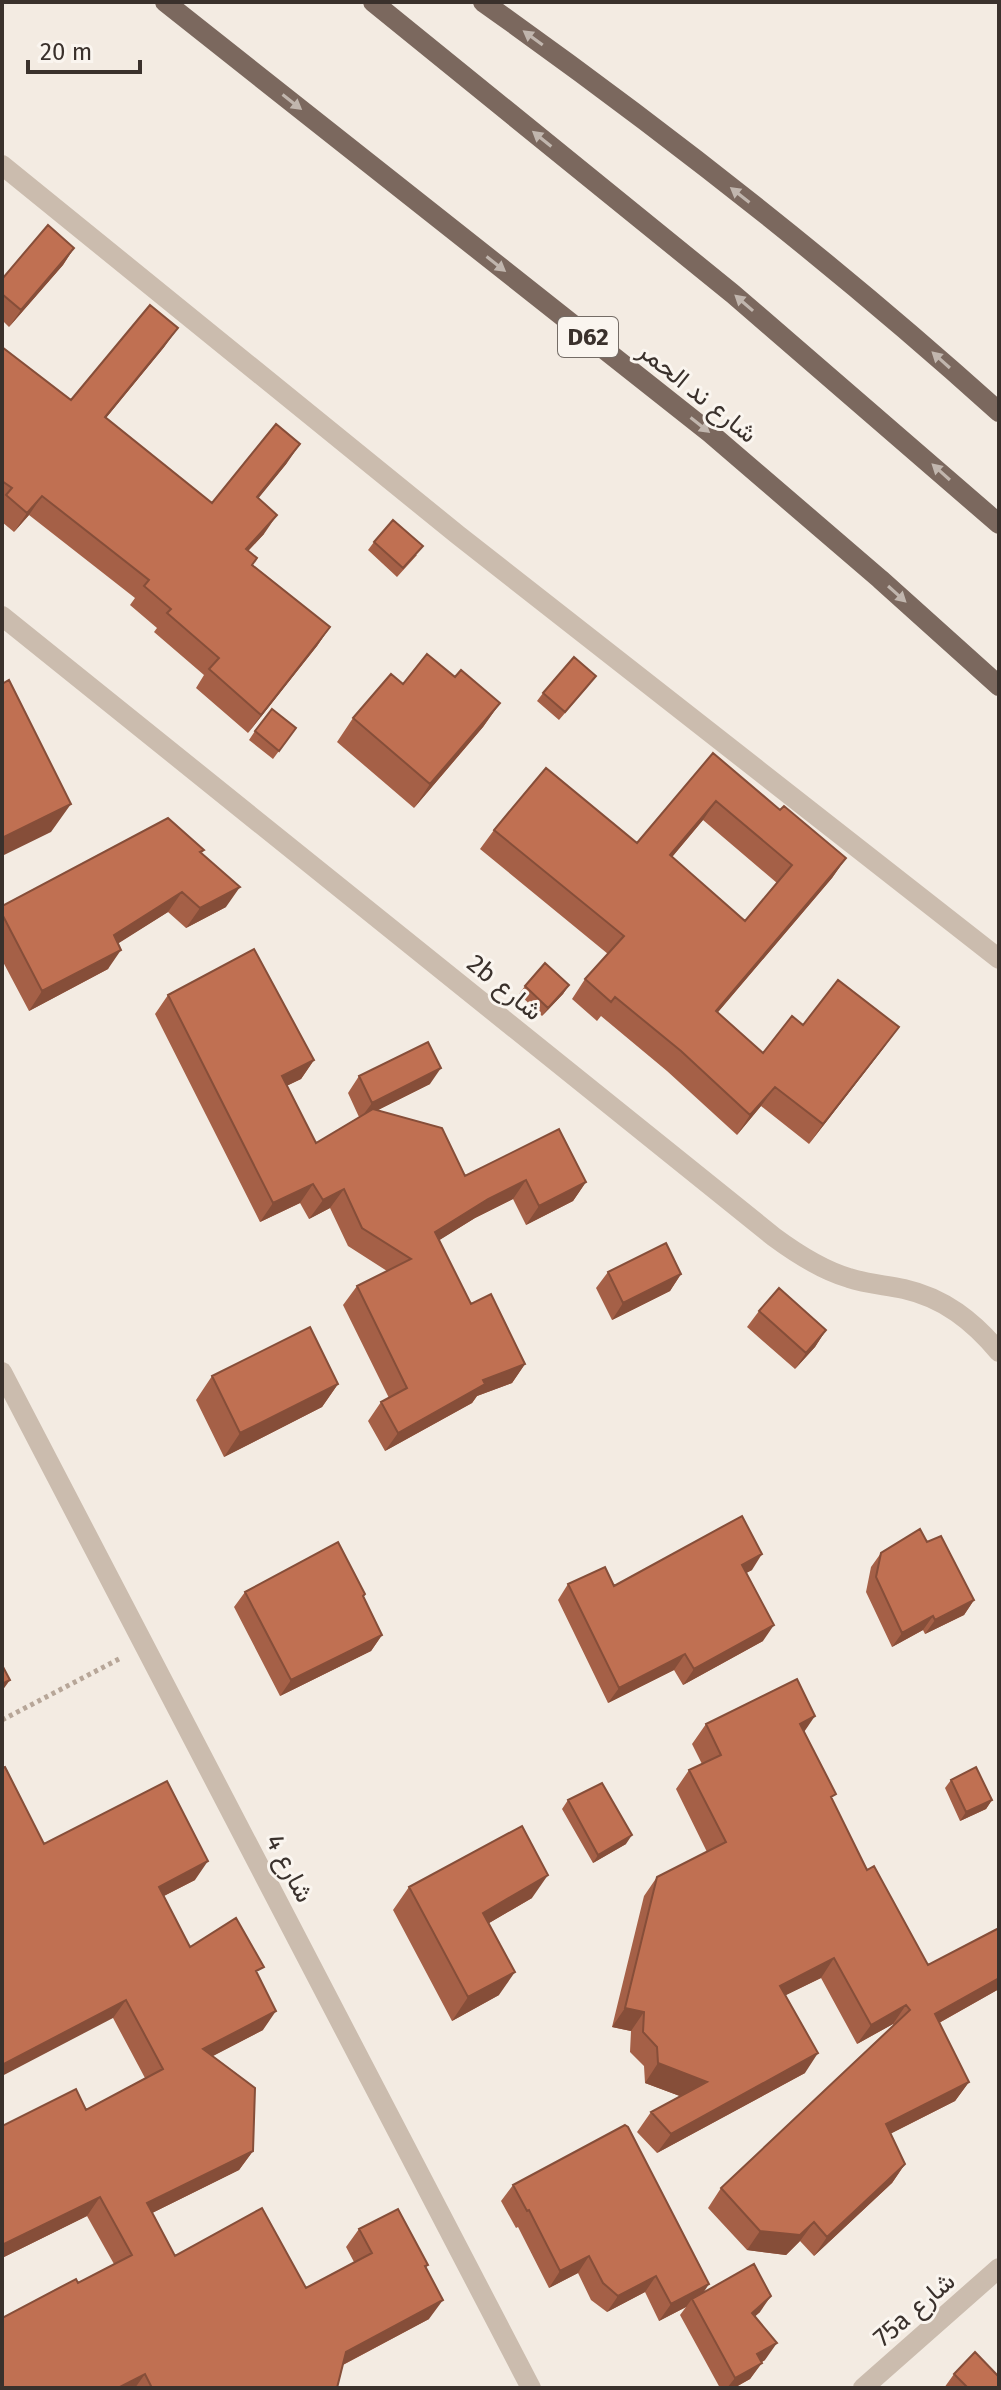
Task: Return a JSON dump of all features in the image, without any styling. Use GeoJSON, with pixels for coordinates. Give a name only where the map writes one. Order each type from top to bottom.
{"type":"FeatureCollection","features":[{"type":"Feature","properties":{"kind":"main road","name":"شارع ند الحمر"},"geometry":{"type":"LineString","coordinates":[[165,2],[710,433],[999,686]]}},
{"type":"Feature","properties":{"kind":"main road"},"geometry":{"type":"LineString","coordinates":[[373,2],[733,294],[999,524]]}},
{"type":"Feature","properties":{"kind":"main road"},"geometry":{"type":"LineString","coordinates":[[483,2],[738,193],[911,333],[999,412]]}},
{"type":"Feature","properties":{"kind":"street"},"geometry":{"type":"LineString","coordinates":[[2,165],[458,535],[999,959]]}},
{"type":"Feature","properties":{"kind":"street","name":"2b شارع"},"geometry":{"type":"LineString","coordinates":[[2,616],[774,1237],[810,1261],[849,1278],[932,1297],[958,1311],[981,1330],[999,1352]]}},
{"type":"Feature","properties":{"kind":"street","name":"شارع 4"},"geometry":{"type":"LineString","coordinates":[[2,1372],[531,2388]]}},
{"type":"Feature","properties":{"kind":"street","name":"75a شارع"},"geometry":{"type":"LineString","coordinates":[[863,2388],[999,2268]]}},
{"type":"Feature","properties":{"kind":"path"},"geometry":{"type":"LineString","coordinates":[[2,1720],[144,1646]]}},
{"type":"Feature","properties":{"kind":"building"},"geometry":{"type":"Polygon","coordinates":[[[48,225],[74,248],[21,310],[2,294],[2,279],[48,225]]]}},
{"type":"Feature","properties":{"kind":"building"},"geometry":{"type":"Polygon","coordinates":[[[150,305],[178,328],[105,417],[212,503],[276,424],[300,444],[257,497],[277,515],[246,549],[257,558],[252,565],[330,627],[261,715],[209,669],[219,658],[167,613],[171,609],[144,586],[149,580],[42,496],[27,513],[6,495],[12,488],[2,481],[2,347],[71,400],[150,305]]]}},
{"type":"Feature","properties":{"kind":"building"},"geometry":{"type":"Polygon","coordinates":[[[393,520],[423,546],[403,568],[374,542],[393,520]]]}},
{"type":"Feature","properties":{"kind":"building"},"geometry":{"type":"Polygon","coordinates":[[[427,654],[455,677],[461,670],[500,703],[430,784],[353,718],[391,674],[403,684],[427,654]]]}},
{"type":"Feature","properties":{"kind":"building"},"geometry":{"type":"Polygon","coordinates":[[[574,657],[596,676],[565,712],[543,693],[574,657]]]}},
{"type":"Feature","properties":{"kind":"building"},"geometry":{"type":"Polygon","coordinates":[[[9,680],[71,804],[2,838],[2,684],[9,680]]]}},
{"type":"Feature","properties":{"kind":"building"},"geometry":{"type":"Polygon","coordinates":[[[272,709],[296,728],[279,751],[255,731],[272,709]]]}},
{"type":"Feature","properties":{"kind":"building"},"geometry":{"type":"Polygon","coordinates":[[[713,753],[780,810],[784,806],[846,858],[716,1011],[763,1053],[792,1016],[803,1025],[838,980],[899,1027],[823,1124],[775,1087],[750,1115],[681,1051],[615,997],[611,1002],[585,979],[624,936],[494,830],[546,768],[637,843],[713,753]],[[716,801],[670,855],[745,921],[792,865],[716,801]]]}},
{"type":"Feature","properties":{"kind":"building"},"geometry":{"type":"Polygon","coordinates":[[[168,818],[204,850],[200,852],[240,887],[200,908],[182,892],[114,935],[121,950],[42,991],[2,914],[2,906],[168,818]]]}},
{"type":"Feature","properties":{"kind":"building"},"geometry":{"type":"Polygon","coordinates":[[[254,949],[314,1060],[282,1076],[316,1143],[373,1109],[442,1128],[465,1176],[559,1129],[586,1182],[539,1206],[526,1180],[435,1232],[471,1304],[491,1294],[525,1364],[483,1380],[485,1384],[398,1433],[381,1402],[407,1388],[357,1286],[411,1259],[362,1228],[344,1189],[323,1200],[313,1184],[273,1203],[168,995],[254,949]]]}},
{"type":"Feature","properties":{"kind":"building"},"geometry":{"type":"Polygon","coordinates":[[[545,963],[569,985],[548,1008],[525,986],[545,963]]]}},
{"type":"Feature","properties":{"kind":"building"},"geometry":{"type":"Polygon","coordinates":[[[428,1042],[441,1068],[372,1103],[359,1076],[428,1042]]]}},
{"type":"Feature","properties":{"kind":"building"},"geometry":{"type":"Polygon","coordinates":[[[666,1243],[681,1274],[623,1303],[608,1272],[666,1243]]]}},
{"type":"Feature","properties":{"kind":"building"},"geometry":{"type":"Polygon","coordinates":[[[779,1288],[826,1330],[806,1353],[759,1311],[779,1288]]]}},
{"type":"Feature","properties":{"kind":"building"},"geometry":{"type":"Polygon","coordinates":[[[310,1327],[338,1384],[240,1433],[212,1376],[310,1327]]]}},
{"type":"Feature","properties":{"kind":"building"},"geometry":{"type":"Polygon","coordinates":[[[742,1516],[762,1554],[742,1565],[774,1625],[694,1669],[685,1654],[619,1688],[568,1584],[605,1567],[614,1586],[742,1516]]]}},
{"type":"Feature","properties":{"kind":"building"},"geometry":{"type":"Polygon","coordinates":[[[920,1529],[927,1542],[941,1536],[974,1600],[935,1620],[933,1616],[902,1633],[876,1577],[881,1553],[920,1529]]]}},
{"type":"Feature","properties":{"kind":"building"},"geometry":{"type":"Polygon","coordinates":[[[338,1542],[382,1635],[291,1680],[245,1592],[338,1542]]]}},
{"type":"Feature","properties":{"kind":"building"},"geometry":{"type":"Polygon","coordinates":[[[2,1665],[10,1680],[2,1684],[2,1665]]]}},
{"type":"Feature","properties":{"kind":"building"},"geometry":{"type":"Polygon","coordinates":[[[797,1679],[815,1716],[800,1724],[836,1794],[831,1797],[867,1870],[874,1866],[928,1965],[999,1928],[999,1978],[935,2014],[969,2082],[886,2124],[905,2164],[827,2237],[814,2222],[800,2235],[760,2231],[721,2188],[910,2010],[906,2005],[871,2025],[834,1958],[780,1986],[818,2053],[671,2134],[651,2112],[707,2082],[658,2063],[657,2047],[643,2032],[644,2012],[625,2008],[657,1877],[726,1842],[689,1770],[721,1755],[706,1724],[797,1679]]]}},
{"type":"Feature","properties":{"kind":"building"},"geometry":{"type":"Polygon","coordinates":[[[5,1767],[44,1844],[167,1781],[208,1861],[159,1887],[190,1947],[236,1918],[264,1967],[256,1971],[276,2011],[203,2049],[255,2088],[253,2151],[147,2203],[175,2256],[262,2208],[306,2288],[372,2253],[359,2229],[398,2209],[428,2265],[425,2266],[443,2300],[346,2352],[337,2388],[152,2388],[145,2374],[118,2388],[2,2388],[2,2318],[76,2279],[78,2283],[132,2255],[100,2197],[2,2245],[2,2126],[76,2089],[86,2110],[163,2069],[126,2000],[2,2065],[2,1768],[5,1767]]]}},
{"type":"Feature","properties":{"kind":"building"},"geometry":{"type":"Polygon","coordinates":[[[976,1767],[992,1800],[966,1812],[951,1780],[976,1767]]]}},
{"type":"Feature","properties":{"kind":"building"},"geometry":{"type":"Polygon","coordinates":[[[602,1783],[632,1835],[598,1855],[568,1800],[602,1783]]]}},
{"type":"Feature","properties":{"kind":"building"},"geometry":{"type":"Polygon","coordinates":[[[522,1826],[548,1875],[483,1913],[515,1972],[468,1997],[409,1887],[522,1826]]]}},
{"type":"Feature","properties":{"kind":"building"},"geometry":{"type":"Polygon","coordinates":[[[625,2125],[709,2284],[671,2304],[656,2276],[618,2296],[603,2283],[589,2256],[560,2271],[513,2185],[625,2125]]]}},
{"type":"Feature","properties":{"kind":"building"},"geometry":{"type":"Polygon","coordinates":[[[754,2264],[771,2296],[752,2313],[777,2343],[757,2354],[762,2363],[735,2378],[692,2299],[754,2264]]]}},
{"type":"Feature","properties":{"kind":"building"},"geometry":{"type":"Polygon","coordinates":[[[975,2352],[999,2377],[999,2388],[968,2388],[954,2374],[975,2352]]]}}]}
